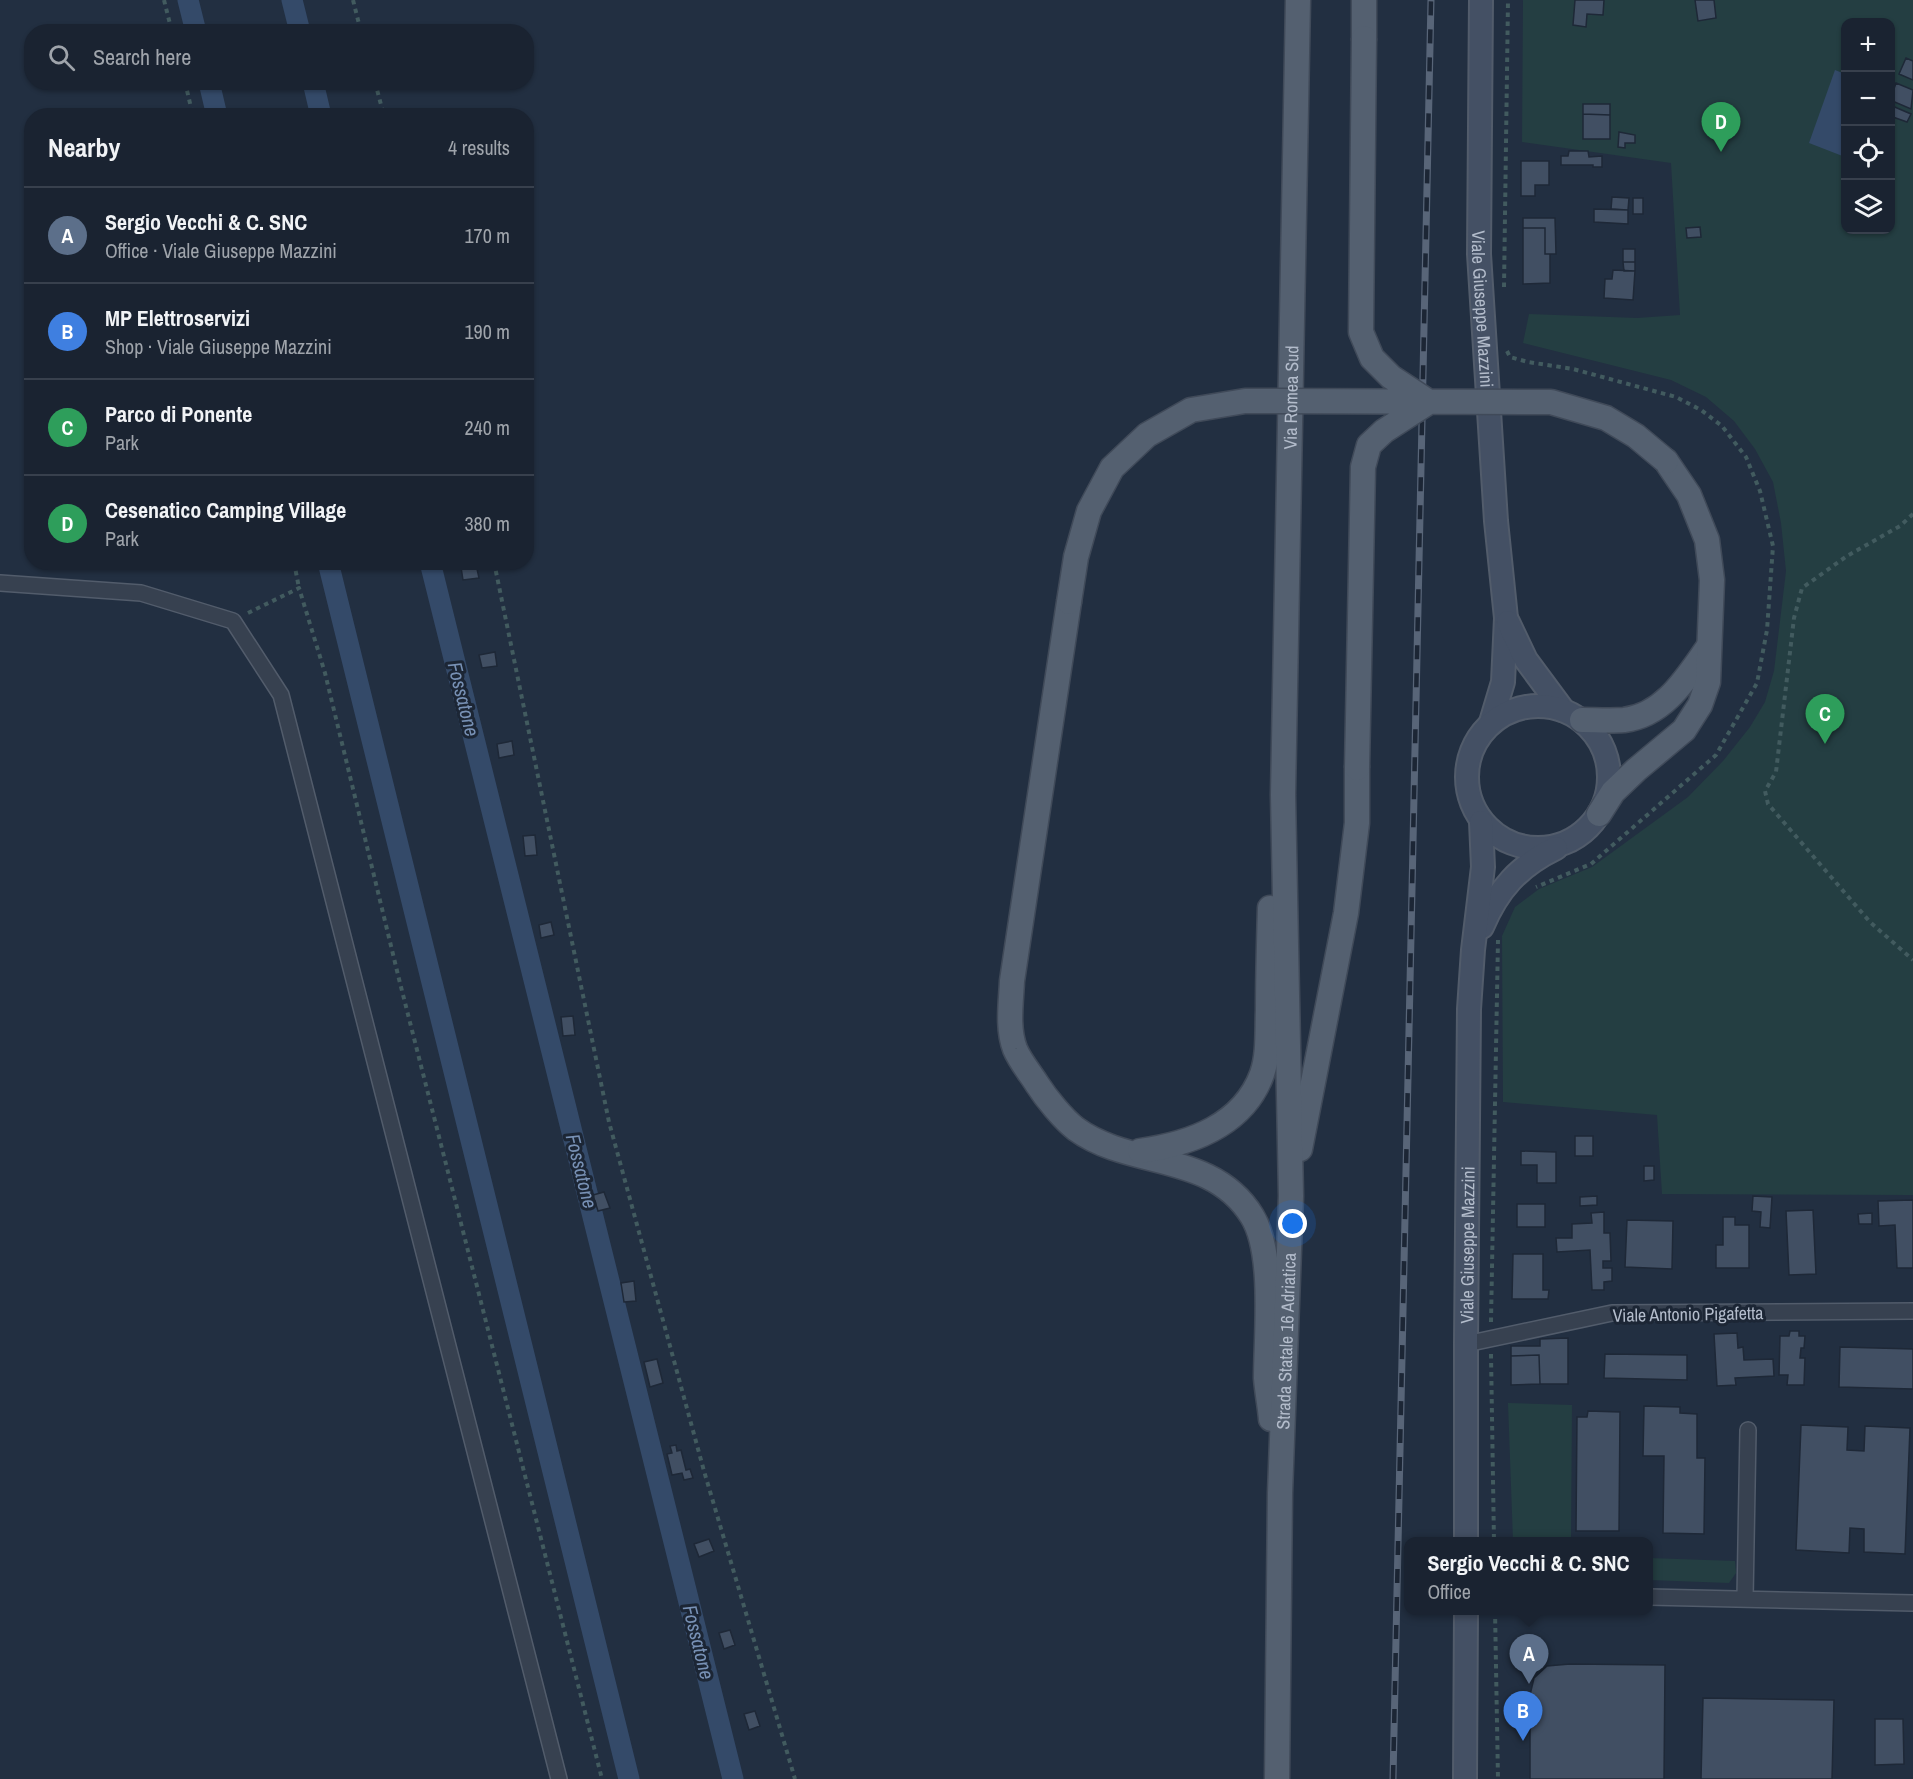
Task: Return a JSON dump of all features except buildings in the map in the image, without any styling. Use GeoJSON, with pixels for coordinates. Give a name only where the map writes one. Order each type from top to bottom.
{"type":"FeatureCollection","features":[{"type":"Feature","properties":{"kind":"main road","name":"Via Romea Sud"},"geometry":{"type":"LineString","coordinates":[[1283,795],[1298,0]]}},
{"type":"Feature","properties":{"kind":"main road"},"geometry":{"type":"LineString","coordinates":[[1364,0],[1361,332],[1372,358],[1391,377],[1429,402]]}},
{"type":"Feature","properties":{"kind":"main road"},"geometry":{"type":"LineString","coordinates":[[1280,1493],[1266,1380],[1268,1313],[1264,1252],[1253,1218],[1235,1193],[1200,1172],[1107,1145],[1076,1129],[1044,1095],[1015,1049],[1010,1023],[1012,981],[1076,557],[1089,511],[1112,468],[1147,435],[1191,410],[1245,400],[1551,402],[1606,418],[1636,436],[1666,461],[1689,495],[1707,540],[1712,579],[1708,682],[1700,705],[1684,730],[1636,770],[1614,792],[1599,814]]}},
{"type":"Feature","properties":{"kind":"main road"},"geometry":{"type":"LineString","coordinates":[[1291,1196],[1346,913],[1357,823],[1363,467],[1369,445],[1384,431],[1429,402]]}},
{"type":"Feature","properties":{"kind":"main road"},"geometry":{"type":"LineString","coordinates":[[1572,715],[1625,720],[1656,709],[1679,687],[1709,646]]}},
{"type":"Feature","properties":{"kind":"main road"},"geometry":{"type":"LineString","coordinates":[[1131,1152],[1183,1143],[1225,1122],[1249,1099],[1262,1073],[1267,1041],[1271,872],[1283,795]]}},
{"type":"Feature","properties":{"kind":"main road","name":"Strada Statale 16 Adriatica"},"geometry":{"type":"LineString","coordinates":[[1277,1779],[1280,1493],[1291,1196],[1283,795]]}},
{"type":"Feature","properties":{"kind":"street","name":"Viale Giuseppe Mazzini"},"geometry":{"type":"LineString","coordinates":[[1481,0],[1479,254],[1496,520],[1506,618]]}},
{"type":"Feature","properties":{"kind":"street"},"geometry":{"type":"LineString","coordinates":[[0,583],[141,593],[234,621],[281,695],[559,1779]]}},
{"type":"Feature","properties":{"kind":"street"},"geometry":{"type":"LineString","coordinates":[[1473,950],[1490,908],[1506,884],[1537,857],[1584,832],[1599,814],[1607,795],[1609,774],[1605,754],[1596,735],[1572,715],[1526,660],[1506,618]]}},
{"type":"Feature","properties":{"kind":"street"},"geometry":{"type":"LineString","coordinates":[[1491,722],[1503,682],[1506,618]]}},
{"type":"Feature","properties":{"kind":"street"},"geometry":{"type":"LineString","coordinates":[[1564,844],[1542,849],[1519,846],[1499,837],[1482,822],[1471,802],[1466,781],[1468,759],[1477,739],[1491,722],[1507,712],[1525,706],[1544,706],[1572,715]]}},
{"type":"Feature","properties":{"kind":"street","name":"Viale Giuseppe Mazzini"},"geometry":{"type":"LineString","coordinates":[[1466,1537],[1469,1009],[1473,950],[1483,867],[1482,822]]}},
{"type":"Feature","properties":{"kind":"street","name":"Viale Antonio Pigafetta"},"geometry":{"type":"LineString","coordinates":[[1466,1344],[1612,1313],[1913,1311]]}},
{"type":"Feature","properties":{"kind":"street"},"geometry":{"type":"LineString","coordinates":[[1745,1599],[1748,1430]]}},
{"type":"Feature","properties":{"kind":"street"},"geometry":{"type":"LineString","coordinates":[[1653,1597],[1913,1603]]}},
{"type":"Feature","properties":{"kind":"street"},"geometry":{"type":"LineString","coordinates":[[1465,1779],[1466,1615]]}},
{"type":"Feature","properties":{"kind":"path"},"geometry":{"type":"LineString","coordinates":[[164,0],[170,24]]}},
{"type":"Feature","properties":{"kind":"path"},"geometry":{"type":"LineString","coordinates":[[353,0],[360,24]]}},
{"type":"Feature","properties":{"kind":"path"},"geometry":{"type":"LineString","coordinates":[[187,90],[191,108]]}},
{"type":"Feature","properties":{"kind":"path"},"geometry":{"type":"LineString","coordinates":[[377,90],[382,108]]}},
{"type":"Feature","properties":{"kind":"path"},"geometry":{"type":"LineString","coordinates":[[1913,514],[1900,526],[1847,556],[1802,588],[1794,618],[1776,772],[1765,791],[1768,804],[1862,913],[1913,960]]}},
{"type":"Feature","properties":{"kind":"path"},"geometry":{"type":"LineString","coordinates":[[295,570],[298,588],[325,673],[402,991],[602,1779]]}},
{"type":"Feature","properties":{"kind":"path"},"geometry":{"type":"LineString","coordinates":[[496,570],[609,1122],[704,1471],[795,1779]]}},
{"type":"Feature","properties":{"kind":"path"},"geometry":{"type":"LineString","coordinates":[[234,621],[298,588]]}},
{"type":"Feature","properties":{"kind":"path"},"geometry":{"type":"LineString","coordinates":[[1529,893],[1538,886],[1591,864]]}},
{"type":"Feature","properties":{"kind":"path"},"geometry":{"type":"LineString","coordinates":[[1494,1537],[1491,1338],[1498,935]]}},
{"type":"Feature","properties":{"kind":"path"},"geometry":{"type":"LineString","coordinates":[[1495,1615],[1498,1779]]}},
{"type":"Feature","properties":{"kind":"green space"},"geometry":{"type":"Polygon","coordinates":[[[1523,0],[1913,0],[1913,1195],[1662,1194],[1657,1115],[1503,1102],[1502,936],[1515,907],[1539,889],[1592,867],[1688,797],[1723,761],[1750,727],[1765,702],[1774,671],[1786,571],[1781,523],[1773,482],[1755,449],[1734,421],[1706,397],[1671,380],[1523,343],[1529,314],[1637,318],[1680,315],[1671,163],[1522,142],[1523,0]]]}},
{"type":"Feature","properties":{"kind":"green space"},"geometry":{"type":"Polygon","coordinates":[[[1508,1403],[1572,1405],[1571,1537],[1513,1537],[1508,1403]]]}},
{"type":"Feature","properties":{"kind":"green space"},"geometry":{"type":"Polygon","coordinates":[[[1653,1558],[1735,1561],[1736,1573],[1729,1583],[1653,1580],[1653,1558]]]}},
{"type":"Feature","properties":{"kind":"water"},"geometry":{"type":"Polygon","coordinates":[[[1835,70],[1841,72],[1841,155],[1809,143],[1835,70]]]}},
{"type":"Feature","properties":{"kind":"waterway"},"geometry":{"type":"LineString","coordinates":[[188,0],[194,24]]}},
{"type":"Feature","properties":{"kind":"waterway","name":"Fossatone"},"geometry":{"type":"LineString","coordinates":[[292,0],[298,24]]}},
{"type":"Feature","properties":{"kind":"waterway"},"geometry":{"type":"LineString","coordinates":[[211,90],[215,108]]}},
{"type":"Feature","properties":{"kind":"waterway","name":"Fossatone"},"geometry":{"type":"LineString","coordinates":[[315,90],[319,108]]}},
{"type":"Feature","properties":{"kind":"waterway"},"geometry":{"type":"LineString","coordinates":[[330,570],[629,1779]]}},
{"type":"Feature","properties":{"kind":"waterway","name":"Fossatone"},"geometry":{"type":"LineString","coordinates":[[432,570],[733,1779]]}},
{"type":"Feature","properties":{"kind":"railway"},"geometry":{"type":"LineString","coordinates":[[1393,1779],[1431,0]]}},
{"type":"Feature","properties":{"kind":"place","name":"Cesenatico Camping Village"},"geometry":{"type":"Point","coordinates":[1721,152]}},
{"type":"Feature","properties":{"kind":"place","name":"Parco di Ponente"},"geometry":{"type":"Point","coordinates":[1825,744]}},
{"type":"Feature","properties":{"kind":"place","name":"Sergio Vecchi & C. SNC"},"geometry":{"type":"Point","coordinates":[1529,1684]}},
{"type":"Feature","properties":{"kind":"place","name":"MP Elettroservizi"},"geometry":{"type":"Point","coordinates":[1523,1741]}}]}
